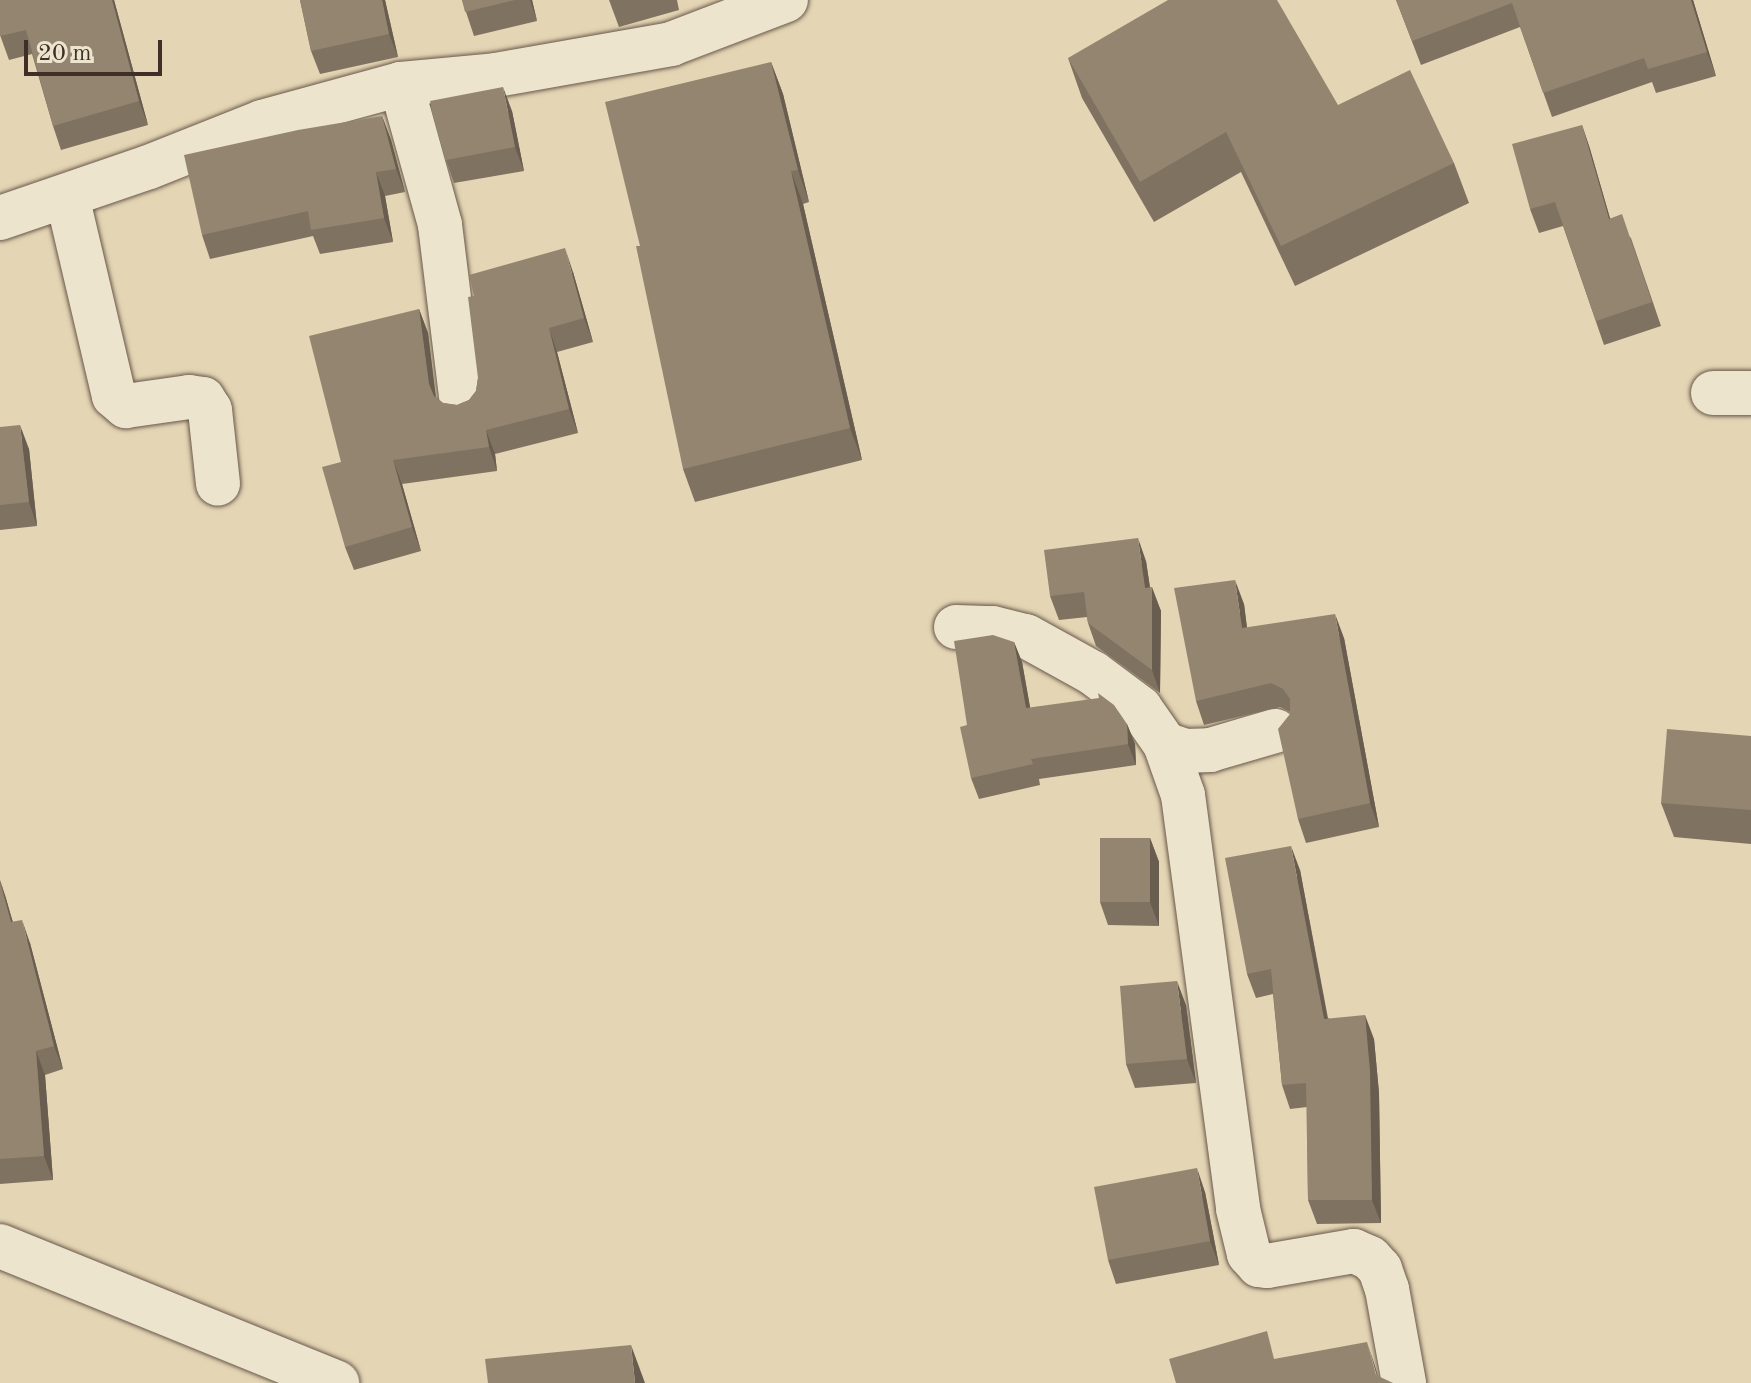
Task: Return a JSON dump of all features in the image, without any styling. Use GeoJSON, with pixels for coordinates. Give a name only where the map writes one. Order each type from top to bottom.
{"type":"FeatureCollection","features":[{"type":"Feature","properties":{"kind":"street"},"geometry":{"type":"LineString","coordinates":[[0,218],[262,122],[401,84],[496,75],[671,44],[786,0]]}},
{"type":"Feature","properties":{"kind":"street"},"geometry":{"type":"LineString","coordinates":[[401,84],[440,225],[462,404]]}},
{"type":"Feature","properties":{"kind":"street"},"geometry":{"type":"LineString","coordinates":[[67,196],[114,396],[126,406],[189,397],[203,399],[210,410],[218,484]]}},
{"type":"Feature","properties":{"kind":"street"},"geometry":{"type":"LineString","coordinates":[[956,627],[993,628],[1026,636],[1093,673],[1140,708],[1165,744],[1183,795],[1238,1209],[1249,1254],[1259,1265],[1267,1266],[1354,1251],[1370,1258],[1380,1269],[1387,1289],[1404,1383]]}},
{"type":"Feature","properties":{"kind":"street"},"geometry":{"type":"LineString","coordinates":[[1165,744],[1185,751],[1210,750],[1241,744],[1275,731]]}},
{"type":"Feature","properties":{"kind":"street"},"geometry":{"type":"LineString","coordinates":[[0,1246],[337,1383]]}},
{"type":"Feature","properties":{"kind":"building"},"geometry":{"type":"Polygon","coordinates":[[[0,0],[112,0],[139,101],[53,126],[26,30],[0,36],[0,0]]]}},
{"type":"Feature","properties":{"kind":"building"},"geometry":{"type":"Polygon","coordinates":[[[300,0],[382,0],[389,34],[311,51],[300,0]]]}},
{"type":"Feature","properties":{"kind":"building"},"geometry":{"type":"Polygon","coordinates":[[[462,0],[515,0],[465,12],[462,0]]]}},
{"type":"Feature","properties":{"kind":"building"},"geometry":{"type":"Polygon","coordinates":[[[1168,0],[1277,0],[1338,105],[1410,70],[1454,163],[1281,246],[1226,132],[1140,182],[1068,58],[1168,0]]]}},
{"type":"Feature","properties":{"kind":"building"},"geometry":{"type":"Polygon","coordinates":[[[1396,0],[1691,0],[1707,52],[1648,69],[1644,58],[1543,93],[1512,3],[1412,41],[1396,0]]]}},
{"type":"Feature","properties":{"kind":"building"},"geometry":{"type":"Polygon","coordinates":[[[771,62],[798,170],[791,171],[850,428],[683,469],[636,246],[640,246],[605,102],[771,62]]]}},
{"type":"Feature","properties":{"kind":"building"},"geometry":{"type":"Polygon","coordinates":[[[503,87],[515,147],[446,160],[430,101],[503,87]]]}},
{"type":"Feature","properties":{"kind":"building"},"geometry":{"type":"Polygon","coordinates":[[[382,116],[396,169],[376,172],[384,218],[311,230],[308,211],[202,235],[184,155],[298,130],[382,116]]]}},
{"type":"Feature","properties":{"kind":"building"},"geometry":{"type":"Polygon","coordinates":[[[1582,125],[1609,219],[1622,214],[1652,302],[1596,321],[1555,202],[1530,209],[1512,144],[1582,125]]]}},
{"type":"Feature","properties":{"kind":"building"},"geometry":{"type":"Polygon","coordinates":[[[565,248],[584,318],[549,328],[569,409],[486,430],[489,447],[393,460],[412,527],[345,547],[322,467],[341,462],[309,336],[419,309],[429,384],[434,396],[443,403],[457,405],[469,400],[476,391],[478,378],[468,297],[474,296],[469,275],[565,248]]]}},
{"type":"Feature","properties":{"kind":"building"},"geometry":{"type":"Polygon","coordinates":[[[20,425],[29,502],[0,505],[0,427],[20,425]]]}},
{"type":"Feature","properties":{"kind":"building"},"geometry":{"type":"Polygon","coordinates":[[[1138,538],[1145,588],[1152,587],[1152,670],[1088,623],[1084,592],[1050,596],[1044,550],[1138,538]]]}},
{"type":"Feature","properties":{"kind":"building"},"geometry":{"type":"Polygon","coordinates":[[[1235,580],[1242,628],[1335,614],[1370,803],[1298,819],[1278,729],[1290,714],[1290,699],[1283,689],[1271,683],[1196,701],[1174,588],[1235,580]]]}},
{"type":"Feature","properties":{"kind":"building"},"geometry":{"type":"Polygon","coordinates":[[[993,635],[1014,642],[1026,708],[1099,698],[1098,693],[1114,705],[1127,724],[1128,744],[1031,759],[1033,764],[971,778],[960,727],[967,725],[954,641],[993,635]]]}},
{"type":"Feature","properties":{"kind":"building"},"geometry":{"type":"Polygon","coordinates":[[[1667,729],[1751,736],[1751,810],[1661,803],[1667,729]]]}},
{"type":"Feature","properties":{"kind":"building"},"geometry":{"type":"Polygon","coordinates":[[[1100,838],[1150,838],[1150,902],[1100,902],[1100,838]]]}},
{"type":"Feature","properties":{"kind":"building"},"geometry":{"type":"Polygon","coordinates":[[[1291,846],[1324,1019],[1365,1015],[1370,1070],[1372,1200],[1308,1200],[1306,1083],[1282,1085],[1271,969],[1247,974],[1225,858],[1291,846]]]}},
{"type":"Feature","properties":{"kind":"building"},"geometry":{"type":"Polygon","coordinates":[[[0,883],[11,922],[22,920],[54,1046],[36,1051],[44,1156],[0,1159],[0,883]]]}},
{"type":"Feature","properties":{"kind":"building"},"geometry":{"type":"Polygon","coordinates":[[[1177,981],[1187,1059],[1126,1064],[1120,986],[1177,981]]]}},
{"type":"Feature","properties":{"kind":"building"},"geometry":{"type":"Polygon","coordinates":[[[1197,1168],[1210,1241],[1108,1260],[1094,1187],[1197,1168]]]}},
{"type":"Feature","properties":{"kind":"building"},"geometry":{"type":"Polygon","coordinates":[[[1267,1331],[1274,1359],[1367,1342],[1376,1375],[1393,1383],[1176,1383],[1169,1359],[1267,1331]]]}},
{"type":"Feature","properties":{"kind":"building"},"geometry":{"type":"Polygon","coordinates":[[[631,1345],[635,1383],[488,1383],[485,1359],[631,1345]]]}}]}
